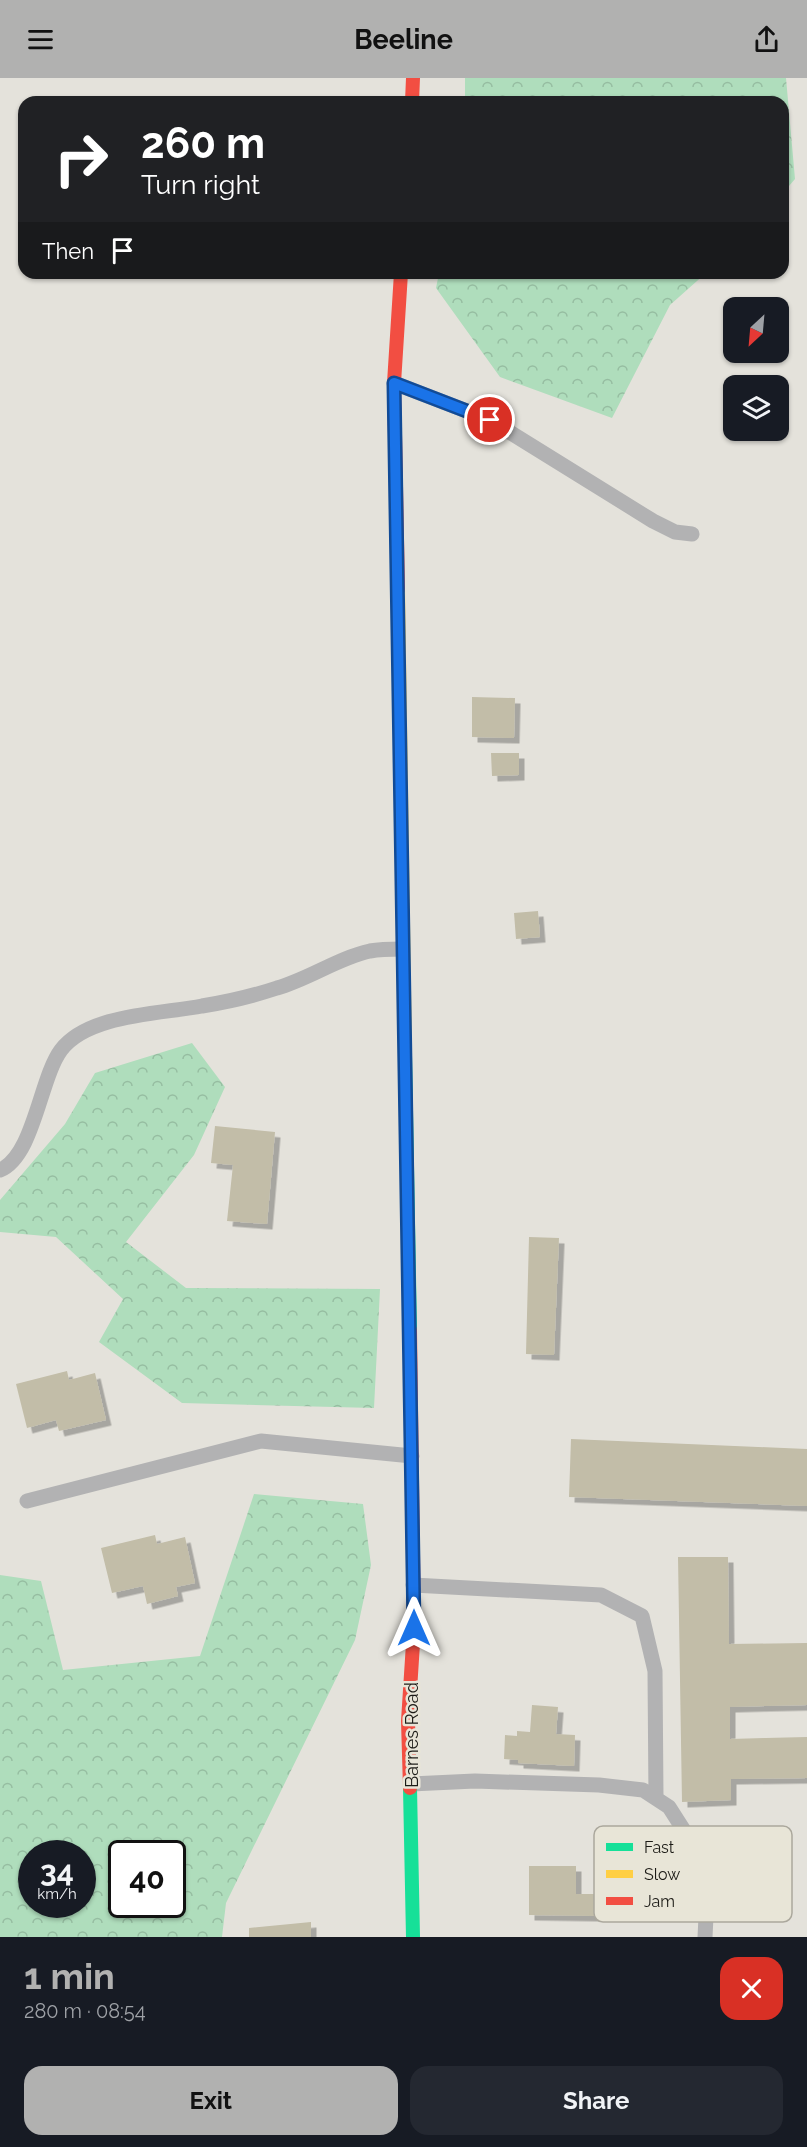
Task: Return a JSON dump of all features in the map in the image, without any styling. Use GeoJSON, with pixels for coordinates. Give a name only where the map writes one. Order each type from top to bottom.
{"type":"FeatureCollection","features":[{"type":"Feature","properties":{"kind":"street"},"geometry":{"type":"LineString","coordinates":[[412,96],[413,78]]}},
{"type":"Feature","properties":{"kind":"street","name":"Barnes Road"},"geometry":{"type":"LineString","coordinates":[[401,279],[394,383],[412,1456],[413,1585],[408,1721],[413,1937]]}},
{"type":"Feature","properties":{"kind":"lane"},"geometry":{"type":"LineString","coordinates":[[394,383],[490,420],[653,521],[675,532],[692,534]]}},
{"type":"Feature","properties":{"kind":"lane"},"geometry":{"type":"LineString","coordinates":[[0,1170],[18,1154],[30,1130],[52,1068],[61,1050],[75,1038],[105,1024],[147,1013],[202,1006],[278,988],[370,951],[402,949]]}},
{"type":"Feature","properties":{"kind":"lane"},"geometry":{"type":"LineString","coordinates":[[27,1501],[261,1441],[412,1456]]}},
{"type":"Feature","properties":{"kind":"lane"},"geometry":{"type":"LineString","coordinates":[[413,1585],[602,1595],[642,1616],[656,1671],[656,1798]]}},
{"type":"Feature","properties":{"kind":"lane"},"geometry":{"type":"LineString","coordinates":[[411,1784],[475,1781],[598,1785],[643,1790],[669,1807],[681,1826]]}},
{"type":"Feature","properties":{"kind":"lane"},"geometry":{"type":"LineString","coordinates":[[705,1937],[706,1922]]}},
{"type":"Feature","properties":{"kind":"green space"},"geometry":{"type":"Polygon","coordinates":[[[465,78],[786,78],[788,96],[465,96],[465,78]]]}},
{"type":"Feature","properties":{"kind":"green space"},"geometry":{"type":"Polygon","coordinates":[[[789,112],[795,179],[789,186],[789,112]]]}},
{"type":"Feature","properties":{"kind":"green space"},"geometry":{"type":"Polygon","coordinates":[[[438,279],[699,279],[670,305],[612,418],[500,377],[436,288],[438,279]]]}},
{"type":"Feature","properties":{"kind":"green space"},"geometry":{"type":"Polygon","coordinates":[[[192,1043],[225,1087],[194,1155],[126,1242],[186,1288],[380,1289],[374,1408],[182,1403],[99,1342],[123,1299],[56,1237],[0,1232],[0,1200],[65,1124],[95,1073],[192,1043]]]}},
{"type":"Feature","properties":{"kind":"green space"},"geometry":{"type":"Polygon","coordinates":[[[254,1494],[363,1504],[371,1565],[355,1640],[226,1903],[222,1937],[0,1937],[0,1575],[41,1581],[63,1670],[200,1656],[254,1494]]]}},
{"type":"Feature","properties":{"kind":"building"},"geometry":{"type":"Polygon","coordinates":[[[472,697],[515,698],[514,738],[472,737],[472,697]]]}},
{"type":"Feature","properties":{"kind":"building"},"geometry":{"type":"Polygon","coordinates":[[[491,753],[519,753],[519,775],[492,776],[491,753]]]}},
{"type":"Feature","properties":{"kind":"building"},"geometry":{"type":"Polygon","coordinates":[[[538,911],[540,937],[516,939],[514,913],[538,911]]]}},
{"type":"Feature","properties":{"kind":"building"},"geometry":{"type":"Polygon","coordinates":[[[215,1126],[275,1132],[267,1224],[227,1221],[233,1165],[211,1163],[215,1126]]]}},
{"type":"Feature","properties":{"kind":"building"},"geometry":{"type":"Polygon","coordinates":[[[529,1237],[559,1238],[554,1355],[526,1354],[529,1237]]]}},
{"type":"Feature","properties":{"kind":"building"},"geometry":{"type":"Polygon","coordinates":[[[67,1371],[69,1380],[95,1373],[106,1420],[59,1431],[56,1420],[27,1428],[16,1384],[67,1371]]]}},
{"type":"Feature","properties":{"kind":"building"},"geometry":{"type":"Polygon","coordinates":[[[571,1439],[807,1449],[807,1506],[569,1497],[571,1439]]]}},
{"type":"Feature","properties":{"kind":"building"},"geometry":{"type":"Polygon","coordinates":[[[155,1535],[157,1544],[185,1537],[195,1583],[176,1587],[178,1596],[147,1604],[143,1586],[112,1593],[101,1548],[155,1535]]]}},
{"type":"Feature","properties":{"kind":"building"},"geometry":{"type":"Polygon","coordinates":[[[678,1557],[728,1557],[729,1644],[807,1643],[807,1705],[730,1707],[730,1739],[807,1737],[807,1778],[731,1779],[731,1800],[682,1802],[678,1557]]]}},
{"type":"Feature","properties":{"kind":"building"},"geometry":{"type":"Polygon","coordinates":[[[532,1705],[558,1707],[556,1734],[575,1735],[574,1766],[518,1763],[518,1760],[504,1759],[505,1735],[517,1736],[517,1731],[530,1732],[532,1705]]]}},
{"type":"Feature","properties":{"kind":"building"},"geometry":{"type":"Polygon","coordinates":[[[529,1866],[576,1866],[576,1894],[594,1894],[594,1916],[529,1915],[529,1866]]]}},
{"type":"Feature","properties":{"kind":"building"},"geometry":{"type":"Polygon","coordinates":[[[311,1922],[311,1937],[249,1937],[249,1928],[311,1922]]]}},
{"type":"Feature","properties":{"kind":"traffic: fast"},"geometry":{"type":"LineString","coordinates":[[405,1055],[410,1330]]}},
{"type":"Feature","properties":{"kind":"traffic: fast"},"geometry":{"type":"LineString","coordinates":[[410,1788],[413,1937]]}},
{"type":"Feature","properties":{"kind":"traffic: slow"},"geometry":{"type":"LineString","coordinates":[[398,589],[405,1055]]}},
{"type":"Feature","properties":{"kind":"traffic: jam"},"geometry":{"type":"LineString","coordinates":[[412,96],[413,78]]}},
{"type":"Feature","properties":{"kind":"traffic: jam"},"geometry":{"type":"LineString","coordinates":[[398,589],[394,383],[401,279]]}},
{"type":"Feature","properties":{"kind":"traffic: jam"},"geometry":{"type":"LineString","coordinates":[[410,1330],[414,1628],[408,1721],[410,1788]]}},
{"type":"Feature","properties":{"kind":"route"},"geometry":{"type":"LineString","coordinates":[[414,1628],[401,881],[400,634],[394,383],[433,396],[490,420]]}}]}
